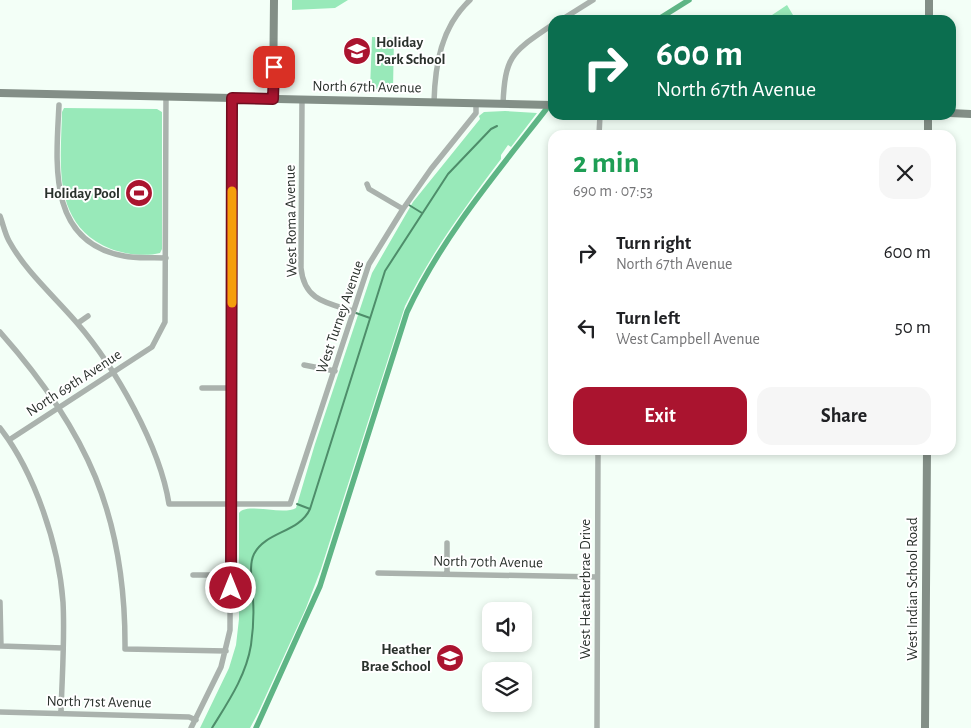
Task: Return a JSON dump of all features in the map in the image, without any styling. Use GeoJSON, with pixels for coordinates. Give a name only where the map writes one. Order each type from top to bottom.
{"type":"FeatureCollection","features":[{"type":"Feature","properties":{"kind":"main road"},"geometry":{"type":"LineString","coordinates":[[273,99],[274,0]]}},
{"type":"Feature","properties":{"kind":"main road"},"geometry":{"type":"LineString","coordinates":[[929,0],[929,15]]}},
{"type":"Feature","properties":{"kind":"main road","name":"North 67th Avenue"},"geometry":{"type":"LineString","coordinates":[[0,93],[548,105]]}},
{"type":"Feature","properties":{"kind":"main road"},"geometry":{"type":"LineString","coordinates":[[956,113],[971,114]]}},
{"type":"Feature","properties":{"kind":"main road","name":"West Indian School Road"},"geometry":{"type":"LineString","coordinates":[[925,728],[927,455]]}},
{"type":"Feature","properties":{"kind":"street"},"geometry":{"type":"LineString","coordinates":[[434,102],[436,66],[443,40],[452,22],[470,0]]}},
{"type":"Feature","properties":{"kind":"street"},"geometry":{"type":"LineString","coordinates":[[569,15],[593,0]]}},
{"type":"Feature","properties":{"kind":"street"},"geometry":{"type":"LineString","coordinates":[[503,104],[506,70],[512,55],[548,28]]}},
{"type":"Feature","properties":{"kind":"street"},"geometry":{"type":"LineString","coordinates":[[59,105],[57,179],[62,204],[73,225],[86,238],[102,249],[122,256],[166,258],[166,97]]}},
{"type":"Feature","properties":{"kind":"street"},"geometry":{"type":"LineString","coordinates":[[191,728],[226,651],[231,623],[232,98]]}},
{"type":"Feature","properties":{"kind":"street","name":"West Roma Avenue"},"geometry":{"type":"LineString","coordinates":[[302,100],[301,268],[303,281],[318,300],[352,311]]}},
{"type":"Feature","properties":{"kind":"street","name":"West Turney Avenue"},"geometry":{"type":"LineString","coordinates":[[232,504],[290,504],[369,264],[403,209],[476,113],[476,103]]}},
{"type":"Feature","properties":{"kind":"street"},"geometry":{"type":"LineString","coordinates":[[367,184],[369,189],[403,209]]}},
{"type":"Feature","properties":{"kind":"street"},"geometry":{"type":"LineString","coordinates":[[0,216],[8,241],[42,286],[78,323],[113,373],[129,400],[157,461],[169,504],[232,504]]}},
{"type":"Feature","properties":{"kind":"street","name":"North 69th Avenue"},"geometry":{"type":"LineString","coordinates":[[9,440],[152,347],[165,322],[166,258]]}},
{"type":"Feature","properties":{"kind":"street"},"geometry":{"type":"LineString","coordinates":[[78,323],[88,316]]}},
{"type":"Feature","properties":{"kind":"street"},"geometry":{"type":"LineString","coordinates":[[0,332],[38,376],[60,407],[87,457],[110,519],[123,589],[125,649],[226,651]]}},
{"type":"Feature","properties":{"kind":"street"},"geometry":{"type":"LineString","coordinates":[[304,365],[335,371]]}},
{"type":"Feature","properties":{"kind":"street"},"geometry":{"type":"LineString","coordinates":[[202,388],[231,388]]}},
{"type":"Feature","properties":{"kind":"street"},"geometry":{"type":"LineString","coordinates":[[0,428],[9,440],[30,480],[48,530],[62,600],[61,713]]}},
{"type":"Feature","properties":{"kind":"street","name":"West Heatherbrae Drive"},"geometry":{"type":"LineString","coordinates":[[597,728],[598,455]]}},
{"type":"Feature","properties":{"kind":"street"},"geometry":{"type":"LineString","coordinates":[[447,543],[447,574]]}},
{"type":"Feature","properties":{"kind":"street","name":"North 70th Avenue"},"geometry":{"type":"LineString","coordinates":[[378,573],[597,577]]}},
{"type":"Feature","properties":{"kind":"street"},"geometry":{"type":"LineString","coordinates":[[193,575],[231,575]]}},
{"type":"Feature","properties":{"kind":"street"},"geometry":{"type":"LineString","coordinates":[[0,602],[0,646],[63,648]]}},
{"type":"Feature","properties":{"kind":"street","name":"North 71st Avenue"},"geometry":{"type":"LineString","coordinates":[[0,712],[189,716],[196,720]]}},
{"type":"Feature","properties":{"kind":"green space"},"geometry":{"type":"Polygon","coordinates":[[[292,0],[348,0],[335,8],[292,10],[292,0]]]}},
{"type":"Feature","properties":{"kind":"green space"},"geometry":{"type":"Polygon","coordinates":[[[787,5],[793,15],[772,15],[787,5]]]}},
{"type":"Feature","properties":{"kind":"green space"},"geometry":{"type":"Polygon","coordinates":[[[372,37],[394,38],[393,89],[370,89],[372,37]]]}},
{"type":"Feature","properties":{"kind":"green space"},"geometry":{"type":"Polygon","coordinates":[[[64,108],[157,109],[162,112],[162,249],[160,253],[148,255],[135,254],[111,249],[92,238],[78,225],[69,209],[61,172],[62,112],[64,108]]]}},
{"type":"Feature","properties":{"kind":"green space"},"geometry":{"type":"Polygon","coordinates":[[[484,112],[537,113],[511,147],[508,145],[501,155],[501,159],[449,231],[426,267],[405,306],[321,569],[306,608],[258,713],[250,728],[200,728],[229,668],[236,645],[239,619],[239,513],[249,509],[283,511],[296,508],[315,444],[372,273],[413,202],[480,119],[479,116],[484,112]]]}},
{"type":"Feature","properties":{"kind":"waterway"},"geometry":{"type":"LineString","coordinates":[[665,15],[689,0]]}},
{"type":"Feature","properties":{"kind":"waterway"},"geometry":{"type":"LineString","coordinates":[[256,728],[320,586],[407,312],[437,256],[492,178],[548,107]]}},
{"type":"Feature","properties":{"kind":"waterway"},"geometry":{"type":"LineString","coordinates":[[212,728],[236,688],[249,656],[253,622],[252,559],[259,546],[298,523],[310,509],[385,271],[448,174],[491,129],[497,126]]}},
{"type":"Feature","properties":{"kind":"waterway"},"geometry":{"type":"LineString","coordinates":[[409,205],[422,213]]}},
{"type":"Feature","properties":{"kind":"waterway"},"geometry":{"type":"LineString","coordinates":[[356,313],[370,318]]}},
{"type":"Feature","properties":{"kind":"waterway"},"geometry":{"type":"LineString","coordinates":[[297,504],[310,509]]}},
{"type":"Feature","properties":{"kind":"slow traffic"},"geometry":{"type":"LineString","coordinates":[[232,191],[232,303]]}},
{"type":"Feature","properties":{"kind":"place","name":"Holiday Park School"},"geometry":{"type":"Point","coordinates":[357,51]}},
{"type":"Feature","properties":{"kind":"place","name":"Holiday Pool"},"geometry":{"type":"Point","coordinates":[139,193]}},
{"type":"Feature","properties":{"kind":"place","name":"Heather Brae School"},"geometry":{"type":"Point","coordinates":[450,658]}},
{"type":"Feature","properties":{"kind":"route"},"geometry":{"type":"LineString","coordinates":[[231,588],[232,98],[273,99],[274,67]]}}]}
